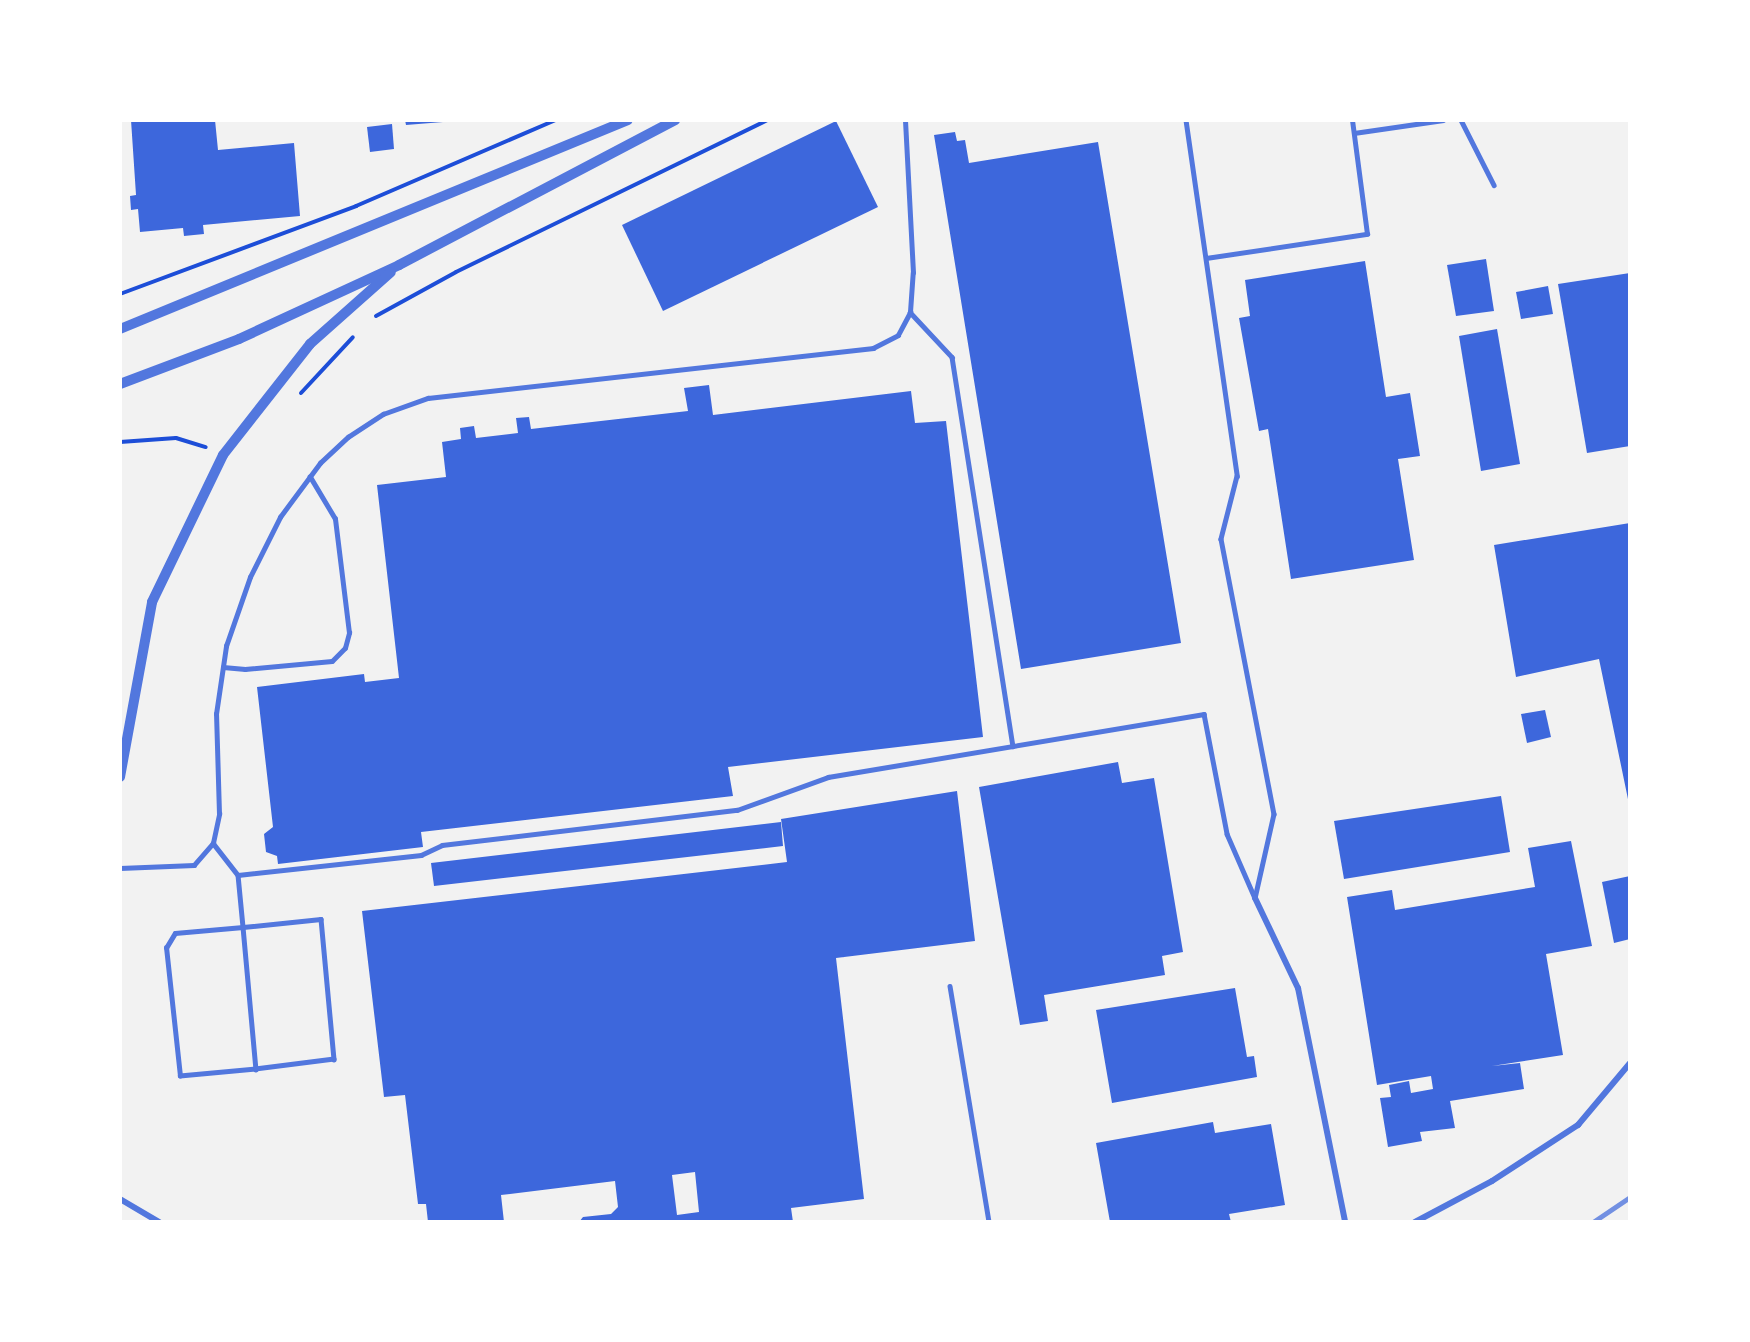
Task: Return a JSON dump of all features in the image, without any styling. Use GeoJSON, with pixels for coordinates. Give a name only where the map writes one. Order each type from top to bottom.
{"type":"FeatureCollection","features":[{"type":"Feature","properties":{"kind":"street"},"geometry":{"type":"LineString","coordinates":[[120,329],[628,120]]}},
{"type":"Feature","properties":{"kind":"street"},"geometry":{"type":"LineString","coordinates":[[120,384],[239,339],[399,265],[675,120]]}},
{"type":"Feature","properties":{"kind":"street"},"geometry":{"type":"LineString","coordinates":[[120,777],[152,602],[223,455],[310,344],[399,265]]}},
{"type":"Feature","properties":{"kind":"street"},"geometry":{"type":"LineString","coordinates":[[1255,898],[1298,988],[1345,1222]]}},
{"type":"Feature","properties":{"kind":"street"},"geometry":{"type":"LineString","coordinates":[[1415,1222],[1492,1181],[1578,1125],[1630,1063]]}},
{"type":"Feature","properties":{"kind":"street"},"geometry":{"type":"LineString","coordinates":[[120,1199],[159,1222]]}},
{"type":"Feature","properties":{"kind":"lane"},"geometry":{"type":"LineString","coordinates":[[120,867],[194,865],[213,843],[219,814],[216,714],[223,667],[250,577],[280,517],[310,477],[348,437],[383,414],[428,398],[873,348],[898,335],[910,312],[913,273],[905,120]]}},
{"type":"Feature","properties":{"kind":"lane"},"geometry":{"type":"LineString","coordinates":[[1186,120],[1237,476],[1221,539],[1274,814],[1255,898]]}},
{"type":"Feature","properties":{"kind":"lane"},"geometry":{"type":"LineString","coordinates":[[1206,258],[1367,234],[1352,120]]}},
{"type":"Feature","properties":{"kind":"lane"},"geometry":{"type":"LineString","coordinates":[[1354,133],[1443,120]]}},
{"type":"Feature","properties":{"kind":"lane"},"geometry":{"type":"LineString","coordinates":[[1461,120],[1494,185]]}},
{"type":"Feature","properties":{"kind":"lane"},"geometry":{"type":"LineString","coordinates":[[910,312],[952,357],[1013,746]]}},
{"type":"Feature","properties":{"kind":"lane"},"geometry":{"type":"LineString","coordinates":[[223,667],[245,669],[332,661],[345,648],[349,633],[335,519],[324,495],[310,477]]}},
{"type":"Feature","properties":{"kind":"lane"},"geometry":{"type":"LineString","coordinates":[[238,875],[421,855],[442,844],[737,810],[828,777],[1204,714],[1227,834],[1255,898]]}},
{"type":"Feature","properties":{"kind":"lane"},"geometry":{"type":"LineString","coordinates":[[213,843],[238,875],[256,1069]]}},
{"type":"Feature","properties":{"kind":"lane"},"geometry":{"type":"LineString","coordinates":[[321,919],[334,1059],[180,1076],[166,948],[175,933],[243,927],[321,919]]}},
{"type":"Feature","properties":{"kind":"lane"},"geometry":{"type":"LineString","coordinates":[[950,986],[989,1222]]}},
{"type":"Feature","properties":{"kind":"path"},"geometry":{"type":"LineString","coordinates":[[120,294],[356,206],[556,120]]}},
{"type":"Feature","properties":{"kind":"path"},"geometry":{"type":"LineString","coordinates":[[369,320],[456,272],[767,120]]}},
{"type":"Feature","properties":{"kind":"path"},"geometry":{"type":"LineString","coordinates":[[297,398],[361,328]]}},
{"type":"Feature","properties":{"kind":"path"},"geometry":{"type":"LineString","coordinates":[[120,442],[176,438],[223,455]]}},
{"type":"Feature","properties":{"kind":"building"},"geometry":{"type":"Polygon","coordinates":[[[131,120],[215,120],[218,150],[294,143],[300,216],[203,225],[204,234],[184,236],[183,228],[140,232],[138,209],[131,210],[130,196],[136,195],[131,120]]]}},
{"type":"Feature","properties":{"kind":"building"},"geometry":{"type":"Polygon","coordinates":[[[405,120],[442,120],[443,122],[406,125],[405,120]]]}},
{"type":"Feature","properties":{"kind":"building"},"geometry":{"type":"Polygon","coordinates":[[[836,121],[878,207],[663,311],[622,225],[836,121]]]}},
{"type":"Feature","properties":{"kind":"building"},"geometry":{"type":"Polygon","coordinates":[[[392,124],[394,149],[370,152],[367,127],[392,124]]]}},
{"type":"Feature","properties":{"kind":"building"},"geometry":{"type":"Polygon","coordinates":[[[955,132],[957,141],[965,140],[969,163],[1098,142],[1181,643],[1021,669],[934,135],[955,132]]]}},
{"type":"Feature","properties":{"kind":"building"},"geometry":{"type":"Polygon","coordinates":[[[1486,259],[1494,311],[1456,316],[1447,265],[1486,259]]]}},
{"type":"Feature","properties":{"kind":"building"},"geometry":{"type":"Polygon","coordinates":[[[1365,261],[1386,397],[1410,393],[1420,456],[1398,459],[1414,560],[1291,579],[1268,429],[1259,431],[1239,318],[1250,316],[1245,280],[1365,261]]]}},
{"type":"Feature","properties":{"kind":"building"},"geometry":{"type":"Polygon","coordinates":[[[1630,273],[1630,446],[1587,453],[1558,284],[1630,273]]]}},
{"type":"Feature","properties":{"kind":"building"},"geometry":{"type":"Polygon","coordinates":[[[1548,286],[1553,314],[1521,319],[1516,292],[1548,286]]]}},
{"type":"Feature","properties":{"kind":"building"},"geometry":{"type":"Polygon","coordinates":[[[1497,329],[1520,464],[1481,471],[1459,336],[1497,329]]]}},
{"type":"Feature","properties":{"kind":"building"},"geometry":{"type":"Polygon","coordinates":[[[709,385],[713,415],[911,391],[915,423],[946,421],[983,737],[728,767],[733,796],[421,832],[423,847],[278,864],[277,856],[266,852],[264,834],[273,827],[257,687],[364,674],[365,682],[399,678],[377,485],[446,477],[442,442],[461,439],[460,428],[474,426],[476,438],[518,433],[516,418],[529,417],[531,429],[688,411],[684,388],[709,385]]]}},
{"type":"Feature","properties":{"kind":"building"},"geometry":{"type":"Polygon","coordinates":[[[1630,523],[1629,804],[1599,659],[1516,677],[1494,545],[1630,523]]]}},
{"type":"Feature","properties":{"kind":"building"},"geometry":{"type":"Polygon","coordinates":[[[1545,710],[1551,737],[1527,743],[1521,714],[1545,710]]]}},
{"type":"Feature","properties":{"kind":"building"},"geometry":{"type":"Polygon","coordinates":[[[1118,762],[1122,783],[1154,778],[1183,952],[1162,956],[1165,975],[1044,995],[1048,1021],[1020,1025],[979,787],[1118,762]]]}},
{"type":"Feature","properties":{"kind":"building"},"geometry":{"type":"Polygon","coordinates":[[[957,791],[975,941],[836,958],[864,1199],[791,1208],[793,1222],[579,1222],[583,1217],[611,1214],[618,1207],[615,1181],[501,1195],[504,1222],[428,1222],[426,1204],[418,1204],[405,1095],[384,1097],[362,911],[787,862],[781,819],[957,791]],[[695,1172],[672,1175],[677,1215],[699,1212],[695,1172]]]}},
{"type":"Feature","properties":{"kind":"building"},"geometry":{"type":"Polygon","coordinates":[[[1501,796],[1510,852],[1344,879],[1334,821],[1501,796]]]}},
{"type":"Feature","properties":{"kind":"building"},"geometry":{"type":"Polygon","coordinates":[[[781,822],[783,846],[434,886],[431,863],[781,822]]]}},
{"type":"Feature","properties":{"kind":"building"},"geometry":{"type":"Polygon","coordinates":[[[1571,841],[1592,946],[1546,954],[1563,1055],[1492,1066],[1520,1063],[1524,1089],[1450,1101],[1455,1128],[1420,1132],[1422,1141],[1388,1147],[1380,1098],[1391,1097],[1389,1085],[1409,1081],[1411,1093],[1433,1089],[1431,1076],[1377,1085],[1347,897],[1392,890],[1395,910],[1535,887],[1528,848],[1571,841]]]}},
{"type":"Feature","properties":{"kind":"building"},"geometry":{"type":"Polygon","coordinates":[[[1630,876],[1630,939],[1614,943],[1602,882],[1630,876]]]}},
{"type":"Feature","properties":{"kind":"building"},"geometry":{"type":"Polygon","coordinates":[[[1235,988],[1247,1057],[1254,1056],[1257,1077],[1112,1103],[1096,1010],[1235,988]]]}},
{"type":"Feature","properties":{"kind":"building"},"geometry":{"type":"Polygon","coordinates":[[[1213,1122],[1215,1133],[1271,1124],[1285,1205],[1229,1214],[1231,1222],[1110,1222],[1096,1143],[1213,1122]]]}},
{"type":"Feature","properties":{"kind":"railway"},"geometry":{"type":"LineString","coordinates":[[1593,1222],[1630,1197]]}}]}
